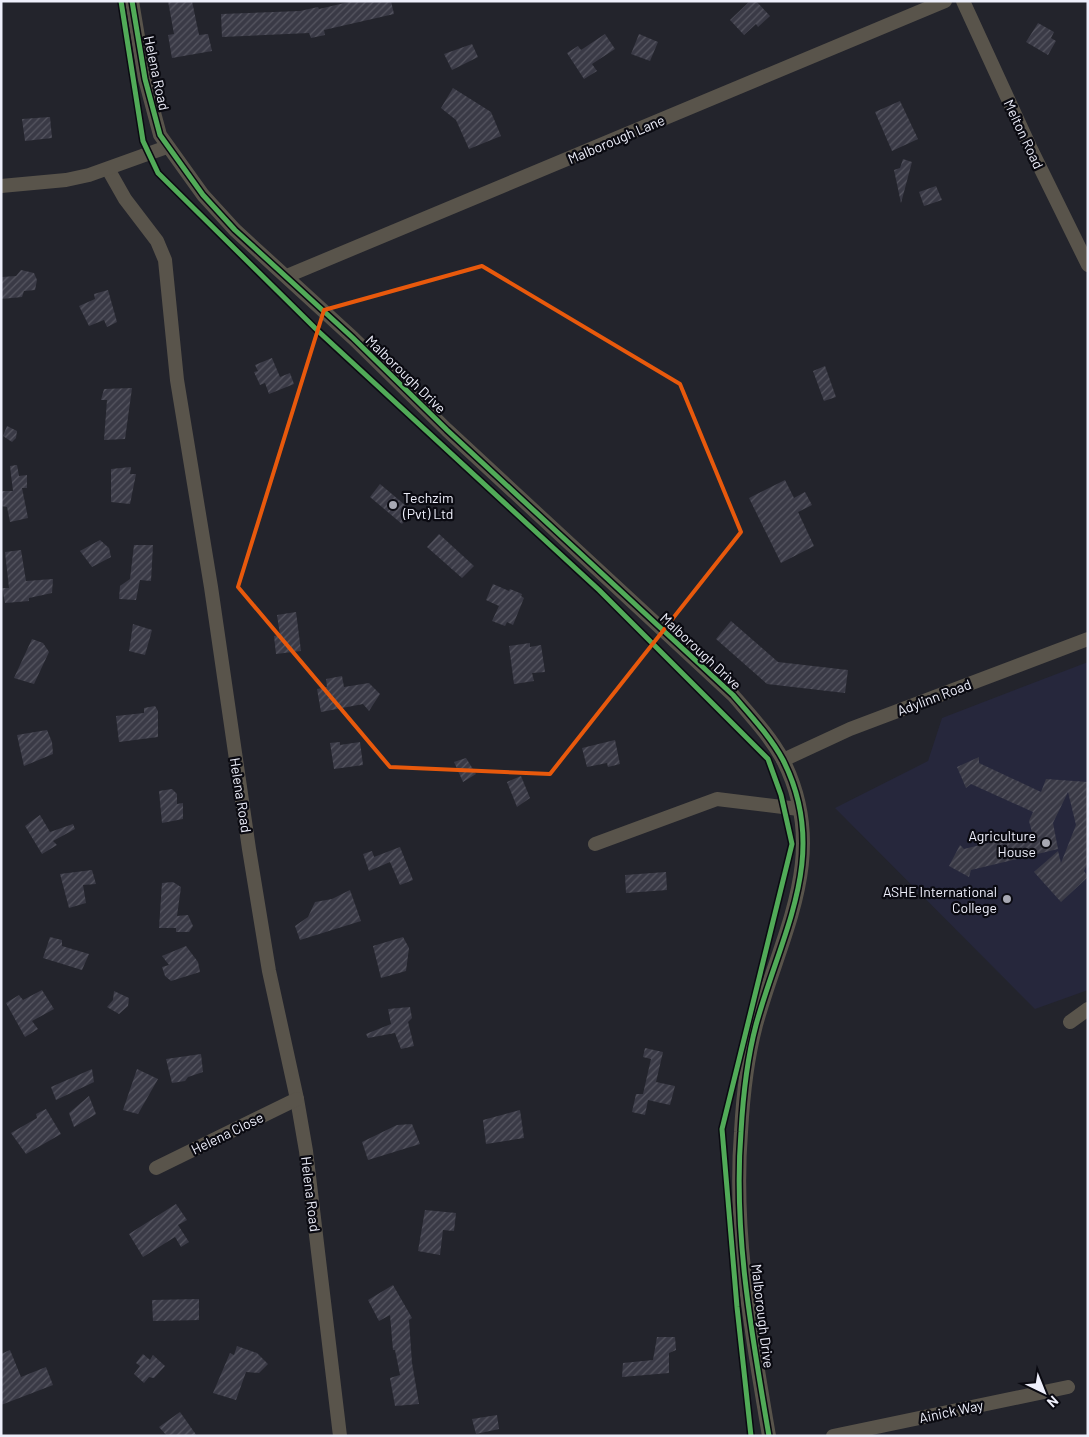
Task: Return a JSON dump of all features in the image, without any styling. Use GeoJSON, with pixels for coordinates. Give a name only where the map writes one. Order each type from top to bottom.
{"type":"FeatureCollection","features":[{"type":"Feature","properties":{"kind":"street","name":"Helena Road"},"geometry":{"type":"LineString","coordinates":[[132,1],[152,107],[160,135],[167,147]]}},
{"type":"Feature","properties":{"kind":"street","name":"Malborough Lane"},"geometry":{"type":"LineString","coordinates":[[287,276],[945,1]]}},
{"type":"Feature","properties":{"kind":"street","name":"Melton Road"},"geometry":{"type":"LineString","coordinates":[[963,1],[1030,147],[1088,265]]}},
{"type":"Feature","properties":{"kind":"street"},"geometry":{"type":"LineString","coordinates":[[1,186],[66,180],[108,168],[167,147]]}},
{"type":"Feature","properties":{"kind":"street","name":"Malborough Drive"},"geometry":{"type":"LineString","coordinates":[[167,147],[203,195],[235,230],[287,276],[504,483],[733,695],[773,743],[783,760],[791,779],[799,809],[805,844],[801,879],[756,1026],[749,1059],[740,1147],[739,1196],[743,1250],[752,1334],[769,1436]]}},
{"type":"Feature","properties":{"kind":"street","name":"Helena Road"},"geometry":{"type":"LineString","coordinates":[[108,168],[125,199],[157,241],[165,260],[177,380],[211,587],[248,840],[269,971],[297,1099],[308,1170],[340,1436]]}},
{"type":"Feature","properties":{"kind":"street","name":"Adylinn Road"},"geometry":{"type":"LineString","coordinates":[[783,760],[850,729],[1088,638]]}},
{"type":"Feature","properties":{"kind":"street"},"geometry":{"type":"LineString","coordinates":[[595,844],[717,799],[799,809]]}},
{"type":"Feature","properties":{"kind":"street"},"geometry":{"type":"LineString","coordinates":[[1070,1022],[1088,1009]]}},
{"type":"Feature","properties":{"kind":"street","name":"Helena Close"},"geometry":{"type":"LineString","coordinates":[[156,1168],[297,1099]]}},
{"type":"Feature","properties":{"kind":"street","name":"Ainick Way"},"geometry":{"type":"LineString","coordinates":[[833,1436],[894,1430],[1068,1387]]}},
{"type":"Feature","properties":{"kind":"highlighted area"},"geometry":{"type":"Polygon","coordinates":[[[482,266],[680,384],[741,532],[550,774],[390,767],[238,587],[324,310],[482,266]]]}},
{"type":"Feature","properties":{"kind":"shaded area","name":"ASHE International College"},"geometry":{"type":"Polygon","coordinates":[[[1088,662],[1088,990],[1035,1009],[835,808],[928,761],[942,718],[1088,662]]]}},
{"type":"Feature","properties":{"kind":"building"},"geometry":{"type":"Polygon","coordinates":[[[168,1],[192,1],[199,35],[208,34],[212,51],[172,58],[168,35],[174,34],[168,1]]]}},
{"type":"Feature","properties":{"kind":"building"},"geometry":{"type":"Polygon","coordinates":[[[353,1],[391,1],[394,14],[324,30],[325,35],[311,38],[309,33],[222,37],[221,14],[300,11],[318,7],[319,9],[353,1]]]}},
{"type":"Feature","properties":{"kind":"building"},"geometry":{"type":"Polygon","coordinates":[[[750,1],[756,1],[770,16],[758,27],[756,24],[744,35],[730,20],[750,1]]]}},
{"type":"Feature","properties":{"kind":"building"},"geometry":{"type":"Polygon","coordinates":[[[1038,23],[1054,32],[1051,38],[1056,41],[1048,55],[1026,42],[1038,23]]]}},
{"type":"Feature","properties":{"kind":"building"},"geometry":{"type":"Polygon","coordinates":[[[605,34],[615,49],[592,64],[597,71],[584,79],[567,53],[578,46],[581,50],[605,34]]]}},
{"type":"Feature","properties":{"kind":"building"},"geometry":{"type":"Polygon","coordinates":[[[639,34],[658,42],[650,61],[631,54],[639,34]]]}},
{"type":"Feature","properties":{"kind":"building"},"geometry":{"type":"Polygon","coordinates":[[[472,44],[478,57],[452,70],[444,54],[472,44]]]}},
{"type":"Feature","properties":{"kind":"building"},"geometry":{"type":"Polygon","coordinates":[[[453,88],[491,112],[501,136],[469,149],[456,120],[441,108],[453,88]]]}},
{"type":"Feature","properties":{"kind":"building"},"geometry":{"type":"Polygon","coordinates":[[[900,101],[918,139],[892,151],[875,112],[900,101]]]}},
{"type":"Feature","properties":{"kind":"building"},"geometry":{"type":"Polygon","coordinates":[[[50,117],[52,138],[25,141],[22,119],[50,117]]]}},
{"type":"Feature","properties":{"kind":"building"},"geometry":{"type":"Polygon","coordinates":[[[903,159],[912,162],[901,203],[894,170],[900,168],[903,159]]]}},
{"type":"Feature","properties":{"kind":"building"},"geometry":{"type":"Polygon","coordinates":[[[936,186],[942,200],[924,206],[919,192],[936,186]]]}},
{"type":"Feature","properties":{"kind":"building"},"geometry":{"type":"Polygon","coordinates":[[[21,270],[34,273],[37,280],[35,290],[24,291],[22,297],[1,299],[2,277],[16,276],[21,270]]]}},
{"type":"Feature","properties":{"kind":"building"},"geometry":{"type":"Polygon","coordinates":[[[108,290],[117,322],[107,327],[104,320],[89,326],[79,306],[95,299],[94,294],[108,290]]]}},
{"type":"Feature","properties":{"kind":"building"},"geometry":{"type":"Polygon","coordinates":[[[272,358],[280,377],[290,373],[294,384],[269,394],[265,383],[260,385],[254,372],[258,371],[255,365],[272,358]]]}},
{"type":"Feature","properties":{"kind":"building"},"geometry":{"type":"Polygon","coordinates":[[[825,366],[836,397],[824,401],[813,371],[825,366]]]}},
{"type":"Feature","properties":{"kind":"building"},"geometry":{"type":"Polygon","coordinates":[[[132,388],[125,439],[104,440],[107,400],[101,400],[104,389],[132,388]]]}},
{"type":"Feature","properties":{"kind":"building"},"geometry":{"type":"Polygon","coordinates":[[[7,426],[17,431],[16,438],[12,442],[3,436],[7,426]]]}},
{"type":"Feature","properties":{"kind":"building"},"geometry":{"type":"Polygon","coordinates":[[[17,465],[19,476],[27,475],[27,488],[22,488],[28,518],[10,522],[7,507],[1,506],[1,491],[13,491],[10,466],[17,465]]]}},
{"type":"Feature","properties":{"kind":"building"},"geometry":{"type":"Polygon","coordinates":[[[131,467],[130,474],[136,474],[130,504],[111,502],[111,469],[131,467]]]}},
{"type":"Feature","properties":{"kind":"building"},"geometry":{"type":"Polygon","coordinates":[[[785,480],[794,498],[805,492],[812,505],[798,512],[814,546],[781,563],[749,498],[785,480]]]}},
{"type":"Feature","properties":{"kind":"building"},"geometry":{"type":"Polygon","coordinates":[[[380,484],[412,511],[402,524],[370,497],[380,484]]]}},
{"type":"Feature","properties":{"kind":"building"},"geometry":{"type":"Polygon","coordinates":[[[439,534],[474,566],[462,578],[427,547],[439,534]]]}},
{"type":"Feature","properties":{"kind":"building"},"geometry":{"type":"Polygon","coordinates":[[[100,540],[109,548],[111,557],[92,567],[80,551],[100,540]]]}},
{"type":"Feature","properties":{"kind":"building"},"geometry":{"type":"Polygon","coordinates":[[[134,545],[153,545],[151,581],[140,580],[136,600],[119,599],[120,586],[130,579],[134,545]]]}},
{"type":"Feature","properties":{"kind":"building"},"geometry":{"type":"Polygon","coordinates":[[[21,550],[26,581],[53,579],[52,593],[29,598],[29,601],[5,603],[2,588],[9,588],[5,552],[21,550]]]}},
{"type":"Feature","properties":{"kind":"building"},"geometry":{"type":"Polygon","coordinates":[[[493,584],[522,594],[521,596],[524,598],[513,625],[507,622],[505,626],[492,621],[499,606],[486,600],[493,584]]]}},
{"type":"Feature","properties":{"kind":"building"},"geometry":{"type":"Polygon","coordinates":[[[296,612],[301,651],[276,654],[274,636],[280,635],[277,615],[296,612]]]}},
{"type":"Feature","properties":{"kind":"building"},"geometry":{"type":"Polygon","coordinates":[[[731,621],[778,662],[848,670],[845,693],[767,684],[716,639],[731,621]]]}},
{"type":"Feature","properties":{"kind":"building"},"geometry":{"type":"Polygon","coordinates":[[[133,624],[152,630],[145,655],[129,651],[133,624]]]}},
{"type":"Feature","properties":{"kind":"building"},"geometry":{"type":"Polygon","coordinates":[[[32,639],[43,643],[49,652],[34,684],[14,678],[32,639]]]}},
{"type":"Feature","properties":{"kind":"building"},"geometry":{"type":"Polygon","coordinates":[[[530,643],[530,647],[541,645],[545,672],[532,673],[534,681],[514,684],[509,646],[530,643]]]}},
{"type":"Feature","properties":{"kind":"building"},"geometry":{"type":"Polygon","coordinates":[[[342,676],[344,687],[369,683],[380,694],[369,711],[363,704],[321,712],[317,689],[327,687],[326,679],[342,676]]]}},
{"type":"Feature","properties":{"kind":"building"},"geometry":{"type":"Polygon","coordinates":[[[155,706],[158,711],[158,737],[119,742],[116,716],[144,713],[144,708],[155,706]]]}},
{"type":"Feature","properties":{"kind":"building"},"geometry":{"type":"Polygon","coordinates":[[[47,730],[52,742],[53,754],[24,766],[17,735],[47,730]]]}},
{"type":"Feature","properties":{"kind":"building"},"geometry":{"type":"Polygon","coordinates":[[[615,740],[620,764],[608,767],[607,763],[587,767],[582,748],[615,740]]]}},
{"type":"Feature","properties":{"kind":"building"},"geometry":{"type":"Polygon","coordinates":[[[340,742],[340,745],[360,742],[363,765],[334,769],[330,743],[340,742]]]}},
{"type":"Feature","properties":{"kind":"building"},"geometry":{"type":"Polygon","coordinates":[[[979,757],[979,763],[1041,792],[1046,779],[1088,782],[1088,862],[1084,871],[1088,877],[1061,902],[1034,872],[1058,851],[1061,863],[1076,825],[1068,792],[1053,823],[1058,849],[971,870],[969,877],[949,866],[960,845],[964,849],[1032,832],[1029,821],[1033,812],[971,784],[966,788],[957,767],[979,757]]]}},
{"type":"Feature","properties":{"kind":"building"},"geometry":{"type":"Polygon","coordinates":[[[466,758],[476,774],[463,782],[454,762],[466,758]]]}},
{"type":"Feature","properties":{"kind":"building"},"geometry":{"type":"Polygon","coordinates":[[[521,776],[530,798],[517,807],[507,782],[521,776]]]}},
{"type":"Feature","properties":{"kind":"building"},"geometry":{"type":"Polygon","coordinates":[[[172,789],[177,794],[177,804],[183,803],[183,819],[162,823],[159,791],[172,789]]]}},
{"type":"Feature","properties":{"kind":"building"},"geometry":{"type":"Polygon","coordinates":[[[40,815],[50,832],[73,824],[75,829],[53,841],[57,845],[42,854],[25,826],[40,815]]]}},
{"type":"Feature","properties":{"kind":"building"},"geometry":{"type":"Polygon","coordinates":[[[400,847],[413,880],[400,885],[390,862],[369,871],[363,854],[372,851],[374,857],[400,847]]]}},
{"type":"Feature","properties":{"kind":"building"},"geometry":{"type":"Polygon","coordinates":[[[92,870],[96,884],[83,885],[86,903],[69,908],[60,874],[92,870]]]}},
{"type":"Feature","properties":{"kind":"building"},"geometry":{"type":"Polygon","coordinates":[[[666,872],[667,890],[626,893],[625,875],[666,872]]]}},
{"type":"Feature","properties":{"kind":"building"},"geometry":{"type":"Polygon","coordinates":[[[173,882],[181,887],[177,916],[188,915],[193,926],[189,932],[176,932],[176,928],[159,928],[162,883],[173,882]]]}},
{"type":"Feature","properties":{"kind":"building"},"geometry":{"type":"Polygon","coordinates":[[[350,890],[361,921],[300,940],[295,926],[308,917],[315,902],[332,899],[350,890]]]}},
{"type":"Feature","properties":{"kind":"building"},"geometry":{"type":"Polygon","coordinates":[[[50,937],[62,940],[62,946],[89,954],[82,970],[43,958],[50,937]]]}},
{"type":"Feature","properties":{"kind":"building"},"geometry":{"type":"Polygon","coordinates":[[[403,937],[409,948],[406,971],[381,978],[373,946],[403,937]]]}},
{"type":"Feature","properties":{"kind":"building"},"geometry":{"type":"Polygon","coordinates":[[[186,946],[198,962],[200,972],[171,981],[165,976],[162,967],[169,965],[162,956],[186,946]]]}},
{"type":"Feature","properties":{"kind":"building"},"geometry":{"type":"Polygon","coordinates":[[[42,990],[54,1009],[32,1021],[38,1029],[25,1037],[6,1003],[19,995],[23,1000],[42,990]]]}},
{"type":"Feature","properties":{"kind":"building"},"geometry":{"type":"Polygon","coordinates":[[[114,991],[129,998],[128,1006],[119,1014],[107,1007],[113,1000],[114,991]]]}},
{"type":"Feature","properties":{"kind":"building"},"geometry":{"type":"Polygon","coordinates":[[[410,1007],[412,1018],[408,1022],[414,1046],[401,1049],[395,1033],[368,1038],[366,1034],[391,1024],[388,1009],[410,1007]]]}},
{"type":"Feature","properties":{"kind":"building"},"geometry":{"type":"Polygon","coordinates":[[[645,1048],[663,1052],[656,1082],[675,1086],[670,1105],[648,1100],[645,1115],[632,1112],[636,1094],[643,1094],[651,1059],[643,1057],[645,1048]]]}},
{"type":"Feature","properties":{"kind":"building"},"geometry":{"type":"Polygon","coordinates":[[[201,1054],[203,1072],[188,1077],[185,1081],[172,1083],[166,1059],[201,1054]]]}},
{"type":"Feature","properties":{"kind":"building"},"geometry":{"type":"Polygon","coordinates":[[[92,1069],[94,1082],[56,1100],[51,1087],[92,1069]]]}},
{"type":"Feature","properties":{"kind":"building"},"geometry":{"type":"Polygon","coordinates":[[[137,1069],[158,1079],[138,1114],[123,1110],[137,1069]]]}},
{"type":"Feature","properties":{"kind":"building"},"geometry":{"type":"Polygon","coordinates":[[[89,1096],[96,1114],[74,1127],[69,1113],[89,1096]]]}},
{"type":"Feature","properties":{"kind":"building"},"geometry":{"type":"Polygon","coordinates":[[[46,1109],[61,1134],[26,1154],[11,1133],[37,1118],[36,1114],[46,1109]]]}},
{"type":"Feature","properties":{"kind":"building"},"geometry":{"type":"Polygon","coordinates":[[[520,1110],[524,1138],[486,1144],[483,1120],[520,1110]]]}},
{"type":"Feature","properties":{"kind":"building"},"geometry":{"type":"Polygon","coordinates":[[[412,1124],[420,1144],[368,1160],[362,1142],[397,1125],[412,1124]]]}},
{"type":"Feature","properties":{"kind":"building"},"geometry":{"type":"Polygon","coordinates":[[[176,1204],[187,1220],[178,1225],[189,1242],[181,1247],[175,1237],[143,1257],[129,1234],[176,1204]]]}},
{"type":"Feature","properties":{"kind":"building"},"geometry":{"type":"Polygon","coordinates":[[[425,1210],[456,1213],[454,1231],[443,1230],[440,1255],[418,1251],[425,1210]]]}},
{"type":"Feature","properties":{"kind":"building"},"geometry":{"type":"Polygon","coordinates":[[[393,1285],[412,1318],[409,1320],[412,1363],[419,1404],[395,1406],[390,1378],[400,1375],[395,1350],[393,1350],[390,1315],[379,1321],[368,1300],[393,1285]]]}},
{"type":"Feature","properties":{"kind":"building"},"geometry":{"type":"Polygon","coordinates":[[[199,1299],[199,1320],[153,1321],[152,1300],[199,1299]]]}},
{"type":"Feature","properties":{"kind":"building"},"geometry":{"type":"Polygon","coordinates":[[[657,1337],[675,1337],[676,1350],[669,1353],[669,1373],[622,1377],[623,1363],[653,1360],[657,1337]]]}},
{"type":"Feature","properties":{"kind":"building"},"geometry":{"type":"Polygon","coordinates":[[[237,1346],[257,1353],[268,1364],[259,1373],[246,1372],[236,1400],[213,1393],[230,1353],[234,1355],[237,1346]]]}},
{"type":"Feature","properties":{"kind":"building"},"geometry":{"type":"Polygon","coordinates":[[[10,1350],[21,1377],[46,1367],[53,1385],[1,1405],[1,1354],[10,1350]]]}},
{"type":"Feature","properties":{"kind":"building"},"geometry":{"type":"Polygon","coordinates":[[[143,1354],[150,1360],[153,1355],[165,1366],[154,1378],[149,1377],[144,1383],[134,1374],[140,1366],[136,1363],[143,1354]]]}},
{"type":"Feature","properties":{"kind":"building"},"geometry":{"type":"Polygon","coordinates":[[[180,1412],[197,1436],[167,1436],[159,1427],[180,1412]]]}},
{"type":"Feature","properties":{"kind":"building"},"geometry":{"type":"Polygon","coordinates":[[[497,1415],[499,1429],[476,1434],[472,1419],[497,1415]]]}},
{"type":"Feature","properties":{"kind":"cycle path"},"geometry":{"type":"LineString","coordinates":[[121,1],[143,141],[158,173],[318,331],[599,590],[768,759],[781,795],[792,844],[722,1129],[737,1307],[751,1436]]}},
{"type":"Feature","properties":{"kind":"cycle path"},"geometry":{"type":"LineString","coordinates":[[132,1],[145,79],[160,135],[203,195],[235,230],[353,338],[447,430],[733,695],[766,734],[783,760],[797,795],[803,829],[802,861],[797,894],[766,991],[750,1051],[743,1105],[739,1170],[742,1246],[746,1284],[756,1361],[769,1436]]}},
{"type":"Feature","properties":{"kind":"place","name":"Techzim (Pvt) Ltd"},"geometry":{"type":"Point","coordinates":[393,505]}},
{"type":"Feature","properties":{"kind":"place","name":"Agriculture House"},"geometry":{"type":"Point","coordinates":[1046,843]}},
{"type":"Feature","properties":{"kind":"place","name":"ASHE International College"},"geometry":{"type":"Point","coordinates":[1007,899]}}]}
